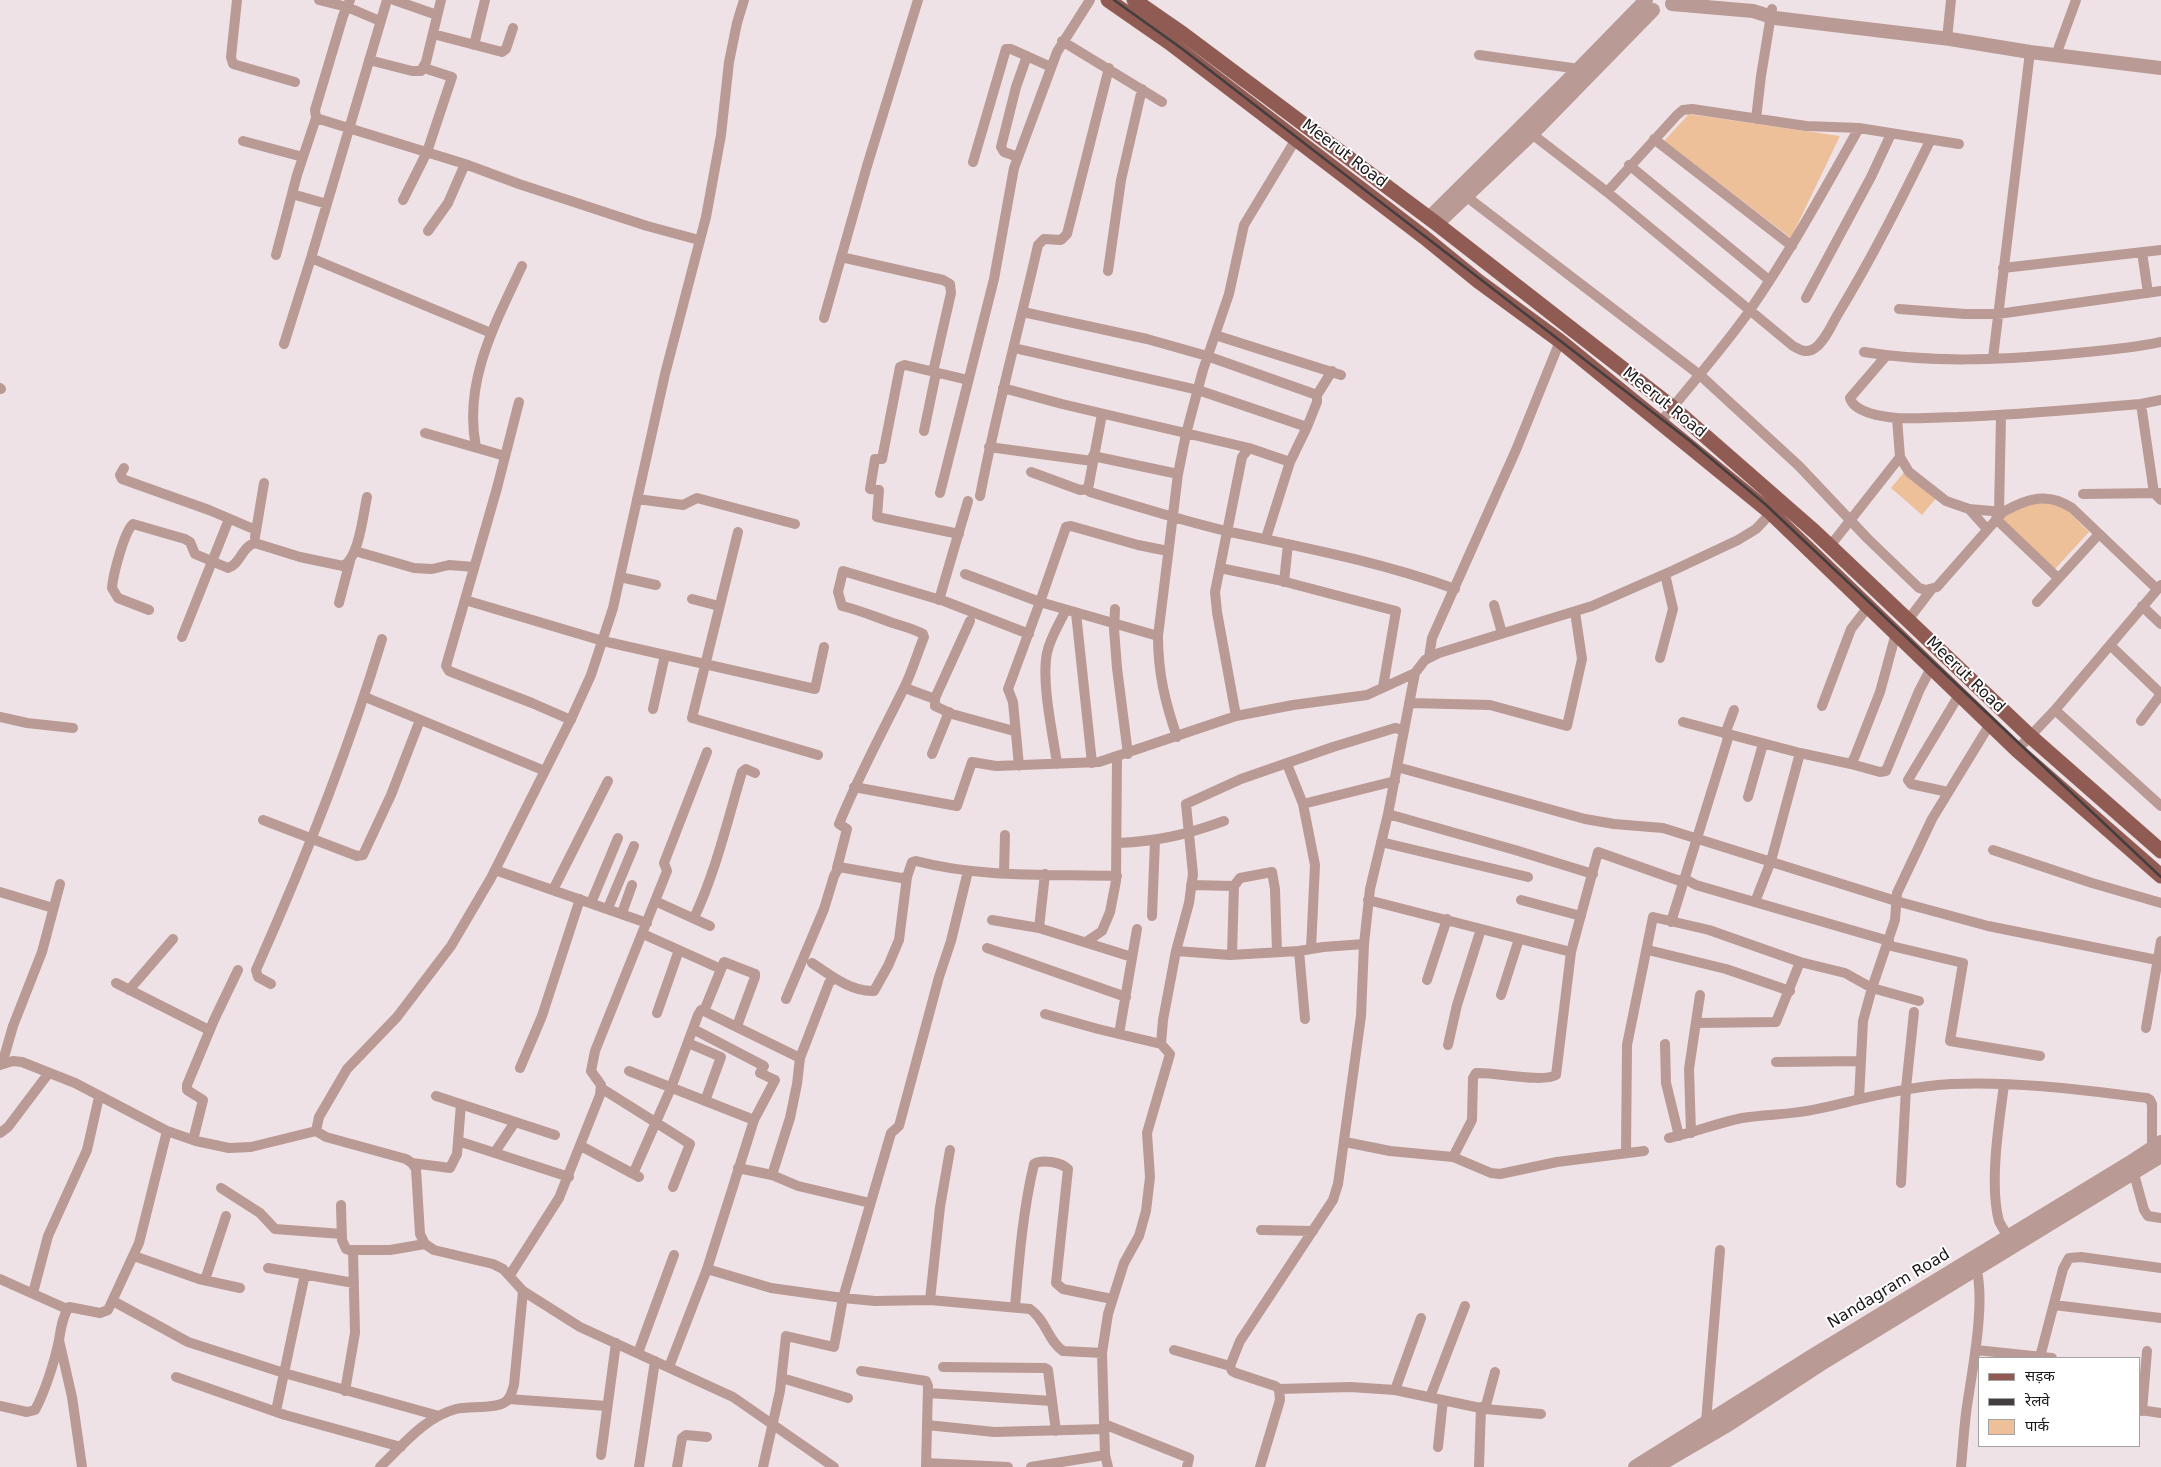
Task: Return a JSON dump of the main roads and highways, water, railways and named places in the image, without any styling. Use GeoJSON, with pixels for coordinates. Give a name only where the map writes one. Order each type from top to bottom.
{"type":"FeatureCollection","features":[{"type":"Feature","properties":{"kind":"main road","name":"Meerut Road"},"geometry":{"type":"LineString","coordinates":[[1108,0],[1170,43],[1480,282],[1560,341],[1771,513],[2017,750],[2161,876]]}},
{"type":"Feature","properties":{"kind":"main road","name":"Meerut Road"},"geometry":{"type":"LineString","coordinates":[[1134,0],[1183,34],[1433,221],[1672,407],[1830,546],[2030,736],[2161,851]]}},
{"type":"Feature","properties":{"kind":"main road"},"geometry":{"type":"LineString","coordinates":[[1420,234],[1433,221]]}},
{"type":"Feature","properties":{"kind":"railway"},"geometry":{"type":"LineString","coordinates":[[1114,0],[1181,48],[1690,441],[1765,504],[2161,877]]}}]}
